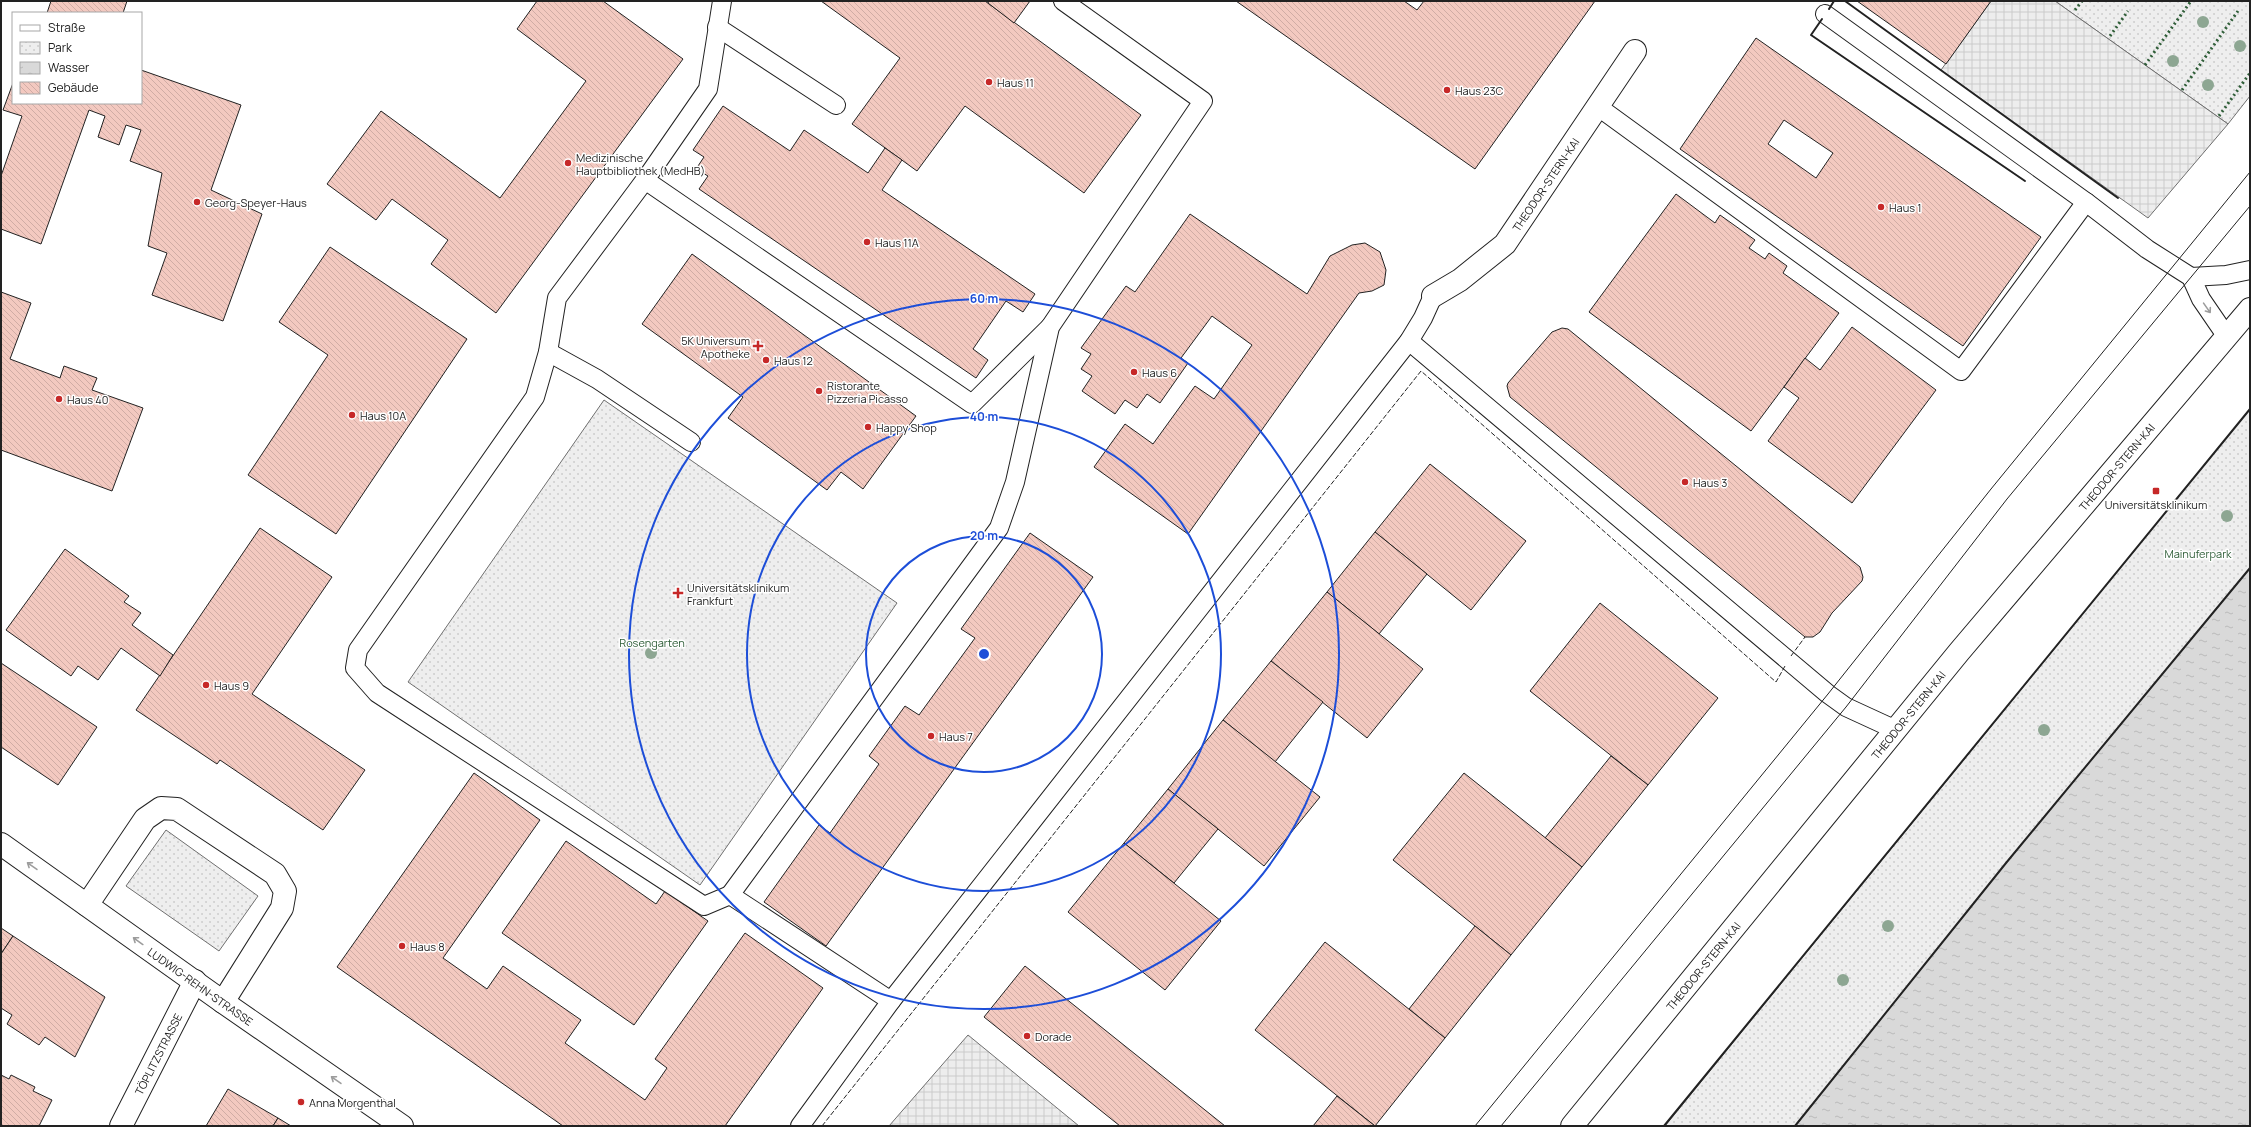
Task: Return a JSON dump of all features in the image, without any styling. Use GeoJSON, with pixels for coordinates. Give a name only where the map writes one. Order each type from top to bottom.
{"type":"FeatureCollection","features":[{"type":"Feature","properties":{"kind":"street","name":"THEODOR-STERN-KAI"},"geometry":{"type":"LineString","coordinates":[[1433,296],[1460,280],[1505,244],[1635,51]]}},
{"type":"Feature","properties":{"kind":"street","name":"THEODOR-STERN-KAI"},"geometry":{"type":"LineString","coordinates":[[1572,1126],[1959,652],[2250,309]]}},
{"type":"Feature","properties":{"kind":"street"},"geometry":{"type":"LineString","coordinates":[[87,905],[144,819],[161,808],[177,809],[275,874],[284,891],[282,908],[223,1002]]}},
{"type":"Feature","properties":{"kind":"street","name":"LUDWIG-REHN-STRASSE"},"geometry":{"type":"LineString","coordinates":[[1,844],[223,1002],[402,1126]]}},
{"type":"Feature","properties":{"kind":"street","name":"TÖPLITZSTRASSE"},"geometry":{"type":"LineString","coordinates":[[121,1126],[195,981]]}},
{"type":"Feature","properties":{"kind":"lane"},"geometry":{"type":"LineString","coordinates":[[722,1],[708,89],[645,180],[557,298],[548,352],[535,397],[358,650],[355,668],[377,693],[704,906],[730,896],[999,528],[1015,482],[1050,327]]}},
{"type":"Feature","properties":{"kind":"lane"},"geometry":{"type":"LineString","coordinates":[[645,180],[972,404],[1050,327],[1203,101],[1064,1]]}},
{"type":"Feature","properties":{"kind":"lane"},"geometry":{"type":"LineString","coordinates":[[1825,14],[2086,202],[2147,249],[2191,278],[2201,298],[2227,337]]}},
{"type":"Feature","properties":{"kind":"lane"},"geometry":{"type":"LineString","coordinates":[[717,26],[836,105]]}},
{"type":"Feature","properties":{"kind":"lane"},"geometry":{"type":"LineString","coordinates":[[1597,106],[1961,370],[2086,202]]}},
{"type":"Feature","properties":{"kind":"lane"},"geometry":{"type":"LineString","coordinates":[[2191,278],[2226,275],[2250,270]]}},
{"type":"Feature","properties":{"kind":"lane"},"geometry":{"type":"LineString","coordinates":[[800,1126],[891,1001],[1409,341],[1424,318],[1433,296]]}},
{"type":"Feature","properties":{"kind":"lane"},"geometry":{"type":"LineString","coordinates":[[1409,341],[1828,694],[1846,707],[1896,730]]}},
{"type":"Feature","properties":{"kind":"lane"},"geometry":{"type":"LineString","coordinates":[[548,352],[597,379],[691,442]]}},
{"type":"Feature","properties":{"kind":"lane"},"geometry":{"type":"LineString","coordinates":[[730,896],[891,1001]]}},
{"type":"Feature","properties":{"kind":"green space"},"geometry":{"type":"Polygon","coordinates":[[[2055,1],[2250,1],[2250,96],[2228,124],[2055,1]]]}},
{"type":"Feature","properties":{"kind":"green space","name":"Rosengarten"},"geometry":{"type":"Polygon","coordinates":[[[604,400],[897,603],[700,885],[408,682],[604,400]]]}},
{"type":"Feature","properties":{"kind":"green space","name":"Mainuferpark"},"geometry":{"type":"Polygon","coordinates":[[[2250,409],[2250,568],[2006,863],[1795,1126],[1665,1126],[2250,409]]]}},
{"type":"Feature","properties":{"kind":"green space"},"geometry":{"type":"Polygon","coordinates":[[[166,830],[258,896],[219,951],[126,886],[166,830]]]}},
{"type":"Feature","properties":{"kind":"shaded area"},"geometry":{"type":"Polygon","coordinates":[[[1991,1],[2055,1],[2228,124],[2148,218],[1941,70],[1991,1]]]}},
{"type":"Feature","properties":{"kind":"shaded area"},"geometry":{"type":"Polygon","coordinates":[[[968,1035],[1079,1126],[889,1126],[968,1035]]]}},
{"type":"Feature","properties":{"kind":"water"},"geometry":{"type":"Polygon","coordinates":[[[2250,568],[2250,1126],[1795,1126],[2006,863],[2250,568]]]}},
{"type":"Feature","properties":{"kind":"building"},"geometry":{"type":"Polygon","coordinates":[[[51,1],[127,1],[123,12],[47,12],[51,1]]]}},
{"type":"Feature","properties":{"kind":"building"},"geometry":{"type":"Polygon","coordinates":[[[537,1],[603,1],[683,59],[496,313],[431,264],[448,240],[392,199],[376,220],[327,184],[381,111],[500,198],[586,81],[517,29],[537,1]]]}},
{"type":"Feature","properties":{"kind":"building","name":"Haus 11"},"geometry":{"type":"Polygon","coordinates":[[[821,1],[985,1],[1141,115],[1084,193],[965,106],[917,171],[852,124],[900,58],[821,1]]]}},
{"type":"Feature","properties":{"kind":"building"},"geometry":{"type":"Polygon","coordinates":[[[989,1],[1030,1],[1014,23],[988,3],[989,1]]]}},
{"type":"Feature","properties":{"kind":"building","name":"Haus 23C"},"geometry":{"type":"Polygon","coordinates":[[[1236,1],[1404,1],[1417,10],[1424,1],[1595,1],[1475,169],[1236,1]]]}},
{"type":"Feature","properties":{"kind":"building"},"geometry":{"type":"Polygon","coordinates":[[[1857,1],[1991,1],[1946,64],[1857,1]]]}},
{"type":"Feature","properties":{"kind":"building","name":"Haus 1"},"geometry":{"type":"Polygon","coordinates":[[[1756,38],[2041,237],[1963,346],[1680,149],[1756,38]],[[1784,120],[1768,144],[1816,178],[1833,153],[1784,120]]]}},
{"type":"Feature","properties":{"kind":"building","name":"Georg-Speyer-Haus"},"geometry":{"type":"Polygon","coordinates":[[[142,70],[241,105],[211,190],[262,214],[223,321],[152,295],[167,253],[148,246],[162,173],[130,161],[141,130],[126,125],[119,145],[98,137],[105,116],[89,110],[41,244],[1,229],[1,176],[22,116],[3,110],[12,86],[12,104],[142,104],[142,70]]]}},
{"type":"Feature","properties":{"kind":"building","name":"Haus 11A"},"geometry":{"type":"Polygon","coordinates":[[[723,106],[790,151],[804,130],[868,173],[885,148],[902,160],[882,190],[1035,294],[1023,312],[1006,301],[973,349],[988,360],[976,378],[699,189],[708,176],[696,169],[704,157],[693,150],[723,106]]]}},
{"type":"Feature","properties":{"kind":"building"},"geometry":{"type":"Polygon","coordinates":[[[1676,194],[1715,223],[1720,215],[1755,240],[1749,248],[1765,259],[1769,253],[1787,266],[1783,273],[1839,313],[1751,431],[1589,312],[1676,194]]]}},
{"type":"Feature","properties":{"kind":"building","name":"Haus 6"},"geometry":{"type":"Polygon","coordinates":[[[1190,214],[1307,294],[1330,256],[1352,245],[1365,243],[1380,252],[1386,270],[1384,285],[1372,291],[1359,293],[1188,534],[1094,467],[1125,424],[1153,444],[1195,386],[1214,399],[1252,345],[1212,316],[1181,358],[1188,363],[1160,403],[1147,394],[1137,408],[1125,400],[1115,414],[1082,391],[1092,376],[1081,369],[1091,354],[1081,348],[1126,286],[1135,292],[1190,214]]]}},
{"type":"Feature","properties":{"kind":"building","name":"Haus 10A"},"geometry":{"type":"Polygon","coordinates":[[[330,247],[467,339],[336,534],[248,475],[328,355],[279,322],[330,247]]]}},
{"type":"Feature","properties":{"kind":"building","name":"Haus 12"},"geometry":{"type":"Polygon","coordinates":[[[692,254],[916,416],[863,489],[841,472],[827,490],[728,418],[743,397],[642,324],[692,254]]]}},
{"type":"Feature","properties":{"kind":"building","name":"Haus 40"},"geometry":{"type":"Polygon","coordinates":[[[1,292],[31,303],[10,359],[60,378],[64,366],[97,378],[92,390],[143,408],[112,491],[1,450],[1,292]]]}},
{"type":"Feature","properties":{"kind":"building"},"geometry":{"type":"Polygon","coordinates":[[[1852,327],[1936,390],[1852,503],[1768,441],[1799,398],[1784,387],[1805,358],[1820,370],[1852,327]]]}},
{"type":"Feature","properties":{"kind":"building","name":"Haus 3"},"geometry":{"type":"Polygon","coordinates":[[[1562,328],[1568,329],[1860,567],[1863,577],[1862,581],[1832,613],[1820,632],[1813,637],[1805,637],[1510,397],[1507,386],[1508,383],[1552,332],[1562,328]]]}},
{"type":"Feature","properties":{"kind":"building"},"geometry":{"type":"Polygon","coordinates":[[[1430,464],[1526,541],[1471,610],[1375,532],[1430,464]]]}},
{"type":"Feature","properties":{"kind":"building","name":"Haus 9"},"geometry":{"type":"Polygon","coordinates":[[[260,528],[332,577],[252,694],[365,770],[323,830],[220,760],[217,764],[136,710],[260,528]]]}},
{"type":"Feature","properties":{"kind":"building"},"geometry":{"type":"Polygon","coordinates":[[[1375,532],[1427,574],[1379,634],[1327,592],[1375,532]]]}},
{"type":"Feature","properties":{"kind":"building","name":"Haus 7"},"geometry":{"type":"Polygon","coordinates":[[[1030,533],[1093,577],[826,946],[764,902],[819,825],[830,833],[879,764],[869,756],[905,706],[919,715],[975,638],[961,629],[1030,533]]]}},
{"type":"Feature","properties":{"kind":"building"},"geometry":{"type":"Polygon","coordinates":[[[65,549],[129,596],[124,602],[141,613],[132,625],[173,655],[160,676],[121,648],[98,680],[78,666],[71,676],[6,630],[65,549]]]}},
{"type":"Feature","properties":{"kind":"building"},"geometry":{"type":"Polygon","coordinates":[[[1327,592],[1423,669],[1367,738],[1271,661],[1327,592]]]}},
{"type":"Feature","properties":{"kind":"building"},"geometry":{"type":"Polygon","coordinates":[[[1600,603],[1718,698],[1648,785],[1530,691],[1600,603]]]}},
{"type":"Feature","properties":{"kind":"building"},"geometry":{"type":"Polygon","coordinates":[[[1271,661],[1323,702],[1275,762],[1223,720],[1271,661]]]}},
{"type":"Feature","properties":{"kind":"building"},"geometry":{"type":"Polygon","coordinates":[[[1,663],[97,727],[58,785],[1,747],[1,663]]]}},
{"type":"Feature","properties":{"kind":"building"},"geometry":{"type":"Polygon","coordinates":[[[1223,720],[1320,797],[1264,866],[1168,789],[1223,720]]]}},
{"type":"Feature","properties":{"kind":"building"},"geometry":{"type":"Polygon","coordinates":[[[1611,756],[1648,785],[1582,867],[1545,838],[1611,756]]]}},
{"type":"Feature","properties":{"kind":"building","name":"Haus 8"},"geometry":{"type":"Polygon","coordinates":[[[474,773],[540,820],[443,958],[487,989],[503,966],[581,1020],[565,1043],[645,1100],[667,1068],[655,1059],[745,933],[823,988],[725,1126],[563,1126],[337,967],[474,773]]]}},
{"type":"Feature","properties":{"kind":"building"},"geometry":{"type":"Polygon","coordinates":[[[1464,773],[1582,867],[1511,955],[1393,860],[1464,773]]]}},
{"type":"Feature","properties":{"kind":"building"},"geometry":{"type":"Polygon","coordinates":[[[1168,789],[1218,829],[1174,883],[1124,843],[1168,789]]]}},
{"type":"Feature","properties":{"kind":"building"},"geometry":{"type":"Polygon","coordinates":[[[566,841],[656,904],[665,891],[708,921],[634,1025],[502,933],[566,841]]]}},
{"type":"Feature","properties":{"kind":"building"},"geometry":{"type":"Polygon","coordinates":[[[1124,843],[1221,921],[1165,990],[1068,912],[1124,843]]]}},
{"type":"Feature","properties":{"kind":"building"},"geometry":{"type":"Polygon","coordinates":[[[1475,926],[1511,955],[1445,1038],[1409,1009],[1475,926]]]}},
{"type":"Feature","properties":{"kind":"building"},"geometry":{"type":"Polygon","coordinates":[[[1,928],[13,936],[1,954],[1,928]]]}},
{"type":"Feature","properties":{"kind":"building"},"geometry":{"type":"Polygon","coordinates":[[[13,936],[105,997],[75,1057],[45,1037],[39,1045],[7,1024],[12,1015],[1,1008],[1,954],[13,936]]]}},
{"type":"Feature","properties":{"kind":"building"},"geometry":{"type":"Polygon","coordinates":[[[1325,942],[1445,1038],[1375,1126],[1255,1030],[1325,942]]]}},
{"type":"Feature","properties":{"kind":"building"},"geometry":{"type":"Polygon","coordinates":[[[1025,966],[1225,1126],[1120,1126],[984,1017],[1025,966]]]}},
{"type":"Feature","properties":{"kind":"building"},"geometry":{"type":"Polygon","coordinates":[[[1,1075],[9,1079],[11,1075],[35,1087],[33,1091],[52,1100],[39,1126],[1,1126],[1,1075]]]}},
{"type":"Feature","properties":{"kind":"building"},"geometry":{"type":"Polygon","coordinates":[[[228,1089],[278,1118],[273,1126],[206,1126],[228,1089]]]}},
{"type":"Feature","properties":{"kind":"building"},"geometry":{"type":"Polygon","coordinates":[[[1337,1096],[1375,1126],[1313,1126],[1337,1096]]]}},
{"type":"Feature","properties":{"kind":"building"},"geometry":{"type":"Polygon","coordinates":[[[278,1118],[291,1126],[273,1126],[278,1118]]]}},
{"type":"Feature","properties":{"kind":"tram line"},"geometry":{"type":"LineString","coordinates":[[1475,1126],[1828,694],[1991,489],[2250,172]]}},
{"type":"Feature","properties":{"kind":"tram line"},"geometry":{"type":"LineString","coordinates":[[1501,1126],[1846,707],[2007,499],[2250,206]]}},
{"type":"Feature","properties":{"kind":"hedge"},"geometry":{"type":"LineString","coordinates":[[2075,10],[2082,1]]}},
{"type":"Feature","properties":{"kind":"hedge"},"geometry":{"type":"LineString","coordinates":[[2145,65],[2191,1]]}},
{"type":"Feature","properties":{"kind":"hedge"},"geometry":{"type":"LineString","coordinates":[[2110,36],[2128,11]]}},
{"type":"Feature","properties":{"kind":"hedge"},"geometry":{"type":"LineString","coordinates":[[2182,90],[2238,11]]}},
{"type":"Feature","properties":{"kind":"hedge"},"geometry":{"type":"LineString","coordinates":[[2219,116],[2250,73]]}},
{"type":"Feature","properties":{"kind":"fence"},"geometry":{"type":"LineString","coordinates":[[822,1126],[1421,371],[1776,682],[1785,666]]}},
{"type":"Feature","properties":{"kind":"fence"},"geometry":{"type":"LineString","coordinates":[[1791,656],[1805,637]]}},
{"type":"Feature","properties":{"kind":"wall"},"geometry":{"type":"LineString","coordinates":[[1829,9],[1834,1]]}},
{"type":"Feature","properties":{"kind":"wall"},"geometry":{"type":"LineString","coordinates":[[1845,1],[2118,198]]}},
{"type":"Feature","properties":{"kind":"wall"},"geometry":{"type":"LineString","coordinates":[[1822,19],[1811,35],[2025,181]]}},
{"type":"Feature","properties":{"kind":"wall"},"geometry":{"type":"LineString","coordinates":[[1664,1126],[2250,409]]}},
{"type":"Feature","properties":{"kind":"wall"},"geometry":{"type":"LineString","coordinates":[[1795,1126],[2006,863],[2250,568]]}},
{"type":"Feature","properties":{"kind":"place","name":"Haus 11"},"geometry":{"type":"Point","coordinates":[989,82]}},
{"type":"Feature","properties":{"kind":"place","name":"Haus 23C"},"geometry":{"type":"Point","coordinates":[1447,90]}},
{"type":"Feature","properties":{"kind":"place","name":"Medizinische Hauptbibliothek (MedHB)"},"geometry":{"type":"Point","coordinates":[568,163]}},
{"type":"Feature","properties":{"kind":"place","name":"Georg-Speyer-Haus"},"geometry":{"type":"Point","coordinates":[197,202]}},
{"type":"Feature","properties":{"kind":"place","name":"Haus 1"},"geometry":{"type":"Point","coordinates":[1881,207]}},
{"type":"Feature","properties":{"kind":"place","name":"Haus 11A"},"geometry":{"type":"Point","coordinates":[867,242]}},
{"type":"Feature","properties":{"kind":"place","name":"5K Universum Apotheke"},"geometry":{"type":"Point","coordinates":[758,346]}},
{"type":"Feature","properties":{"kind":"place","name":"Haus 12"},"geometry":{"type":"Point","coordinates":[766,360]}},
{"type":"Feature","properties":{"kind":"place","name":"Haus 6"},"geometry":{"type":"Point","coordinates":[1134,372]}},
{"type":"Feature","properties":{"kind":"place","name":"Ristorante Pizzeria Picasso"},"geometry":{"type":"Point","coordinates":[819,391]}},
{"type":"Feature","properties":{"kind":"place","name":"Haus 40"},"geometry":{"type":"Point","coordinates":[59,399]}},
{"type":"Feature","properties":{"kind":"place","name":"Haus 10A"},"geometry":{"type":"Point","coordinates":[352,415]}},
{"type":"Feature","properties":{"kind":"place","name":"Happy Shop"},"geometry":{"type":"Point","coordinates":[868,427]}},
{"type":"Feature","properties":{"kind":"place","name":"Haus 3"},"geometry":{"type":"Point","coordinates":[1685,482]}},
{"type":"Feature","properties":{"kind":"place","name":"Universitätsklinikum"},"geometry":{"type":"Point","coordinates":[2156,491]}},
{"type":"Feature","properties":{"kind":"place","name":"Universitätsklinikum Frankfurt"},"geometry":{"type":"Point","coordinates":[678,593]}},
{"type":"Feature","properties":{"kind":"place","name":"Haus 9"},"geometry":{"type":"Point","coordinates":[206,685]}},
{"type":"Feature","properties":{"kind":"place","name":"Haus 7"},"geometry":{"type":"Point","coordinates":[931,736]}},
{"type":"Feature","properties":{"kind":"place","name":"Haus 8"},"geometry":{"type":"Point","coordinates":[402,946]}},
{"type":"Feature","properties":{"kind":"place","name":"Dorade"},"geometry":{"type":"Point","coordinates":[1027,1036]}},
{"type":"Feature","properties":{"kind":"place","name":"Anna Morgenthal"},"geometry":{"type":"Point","coordinates":[301,1102]}}]}
